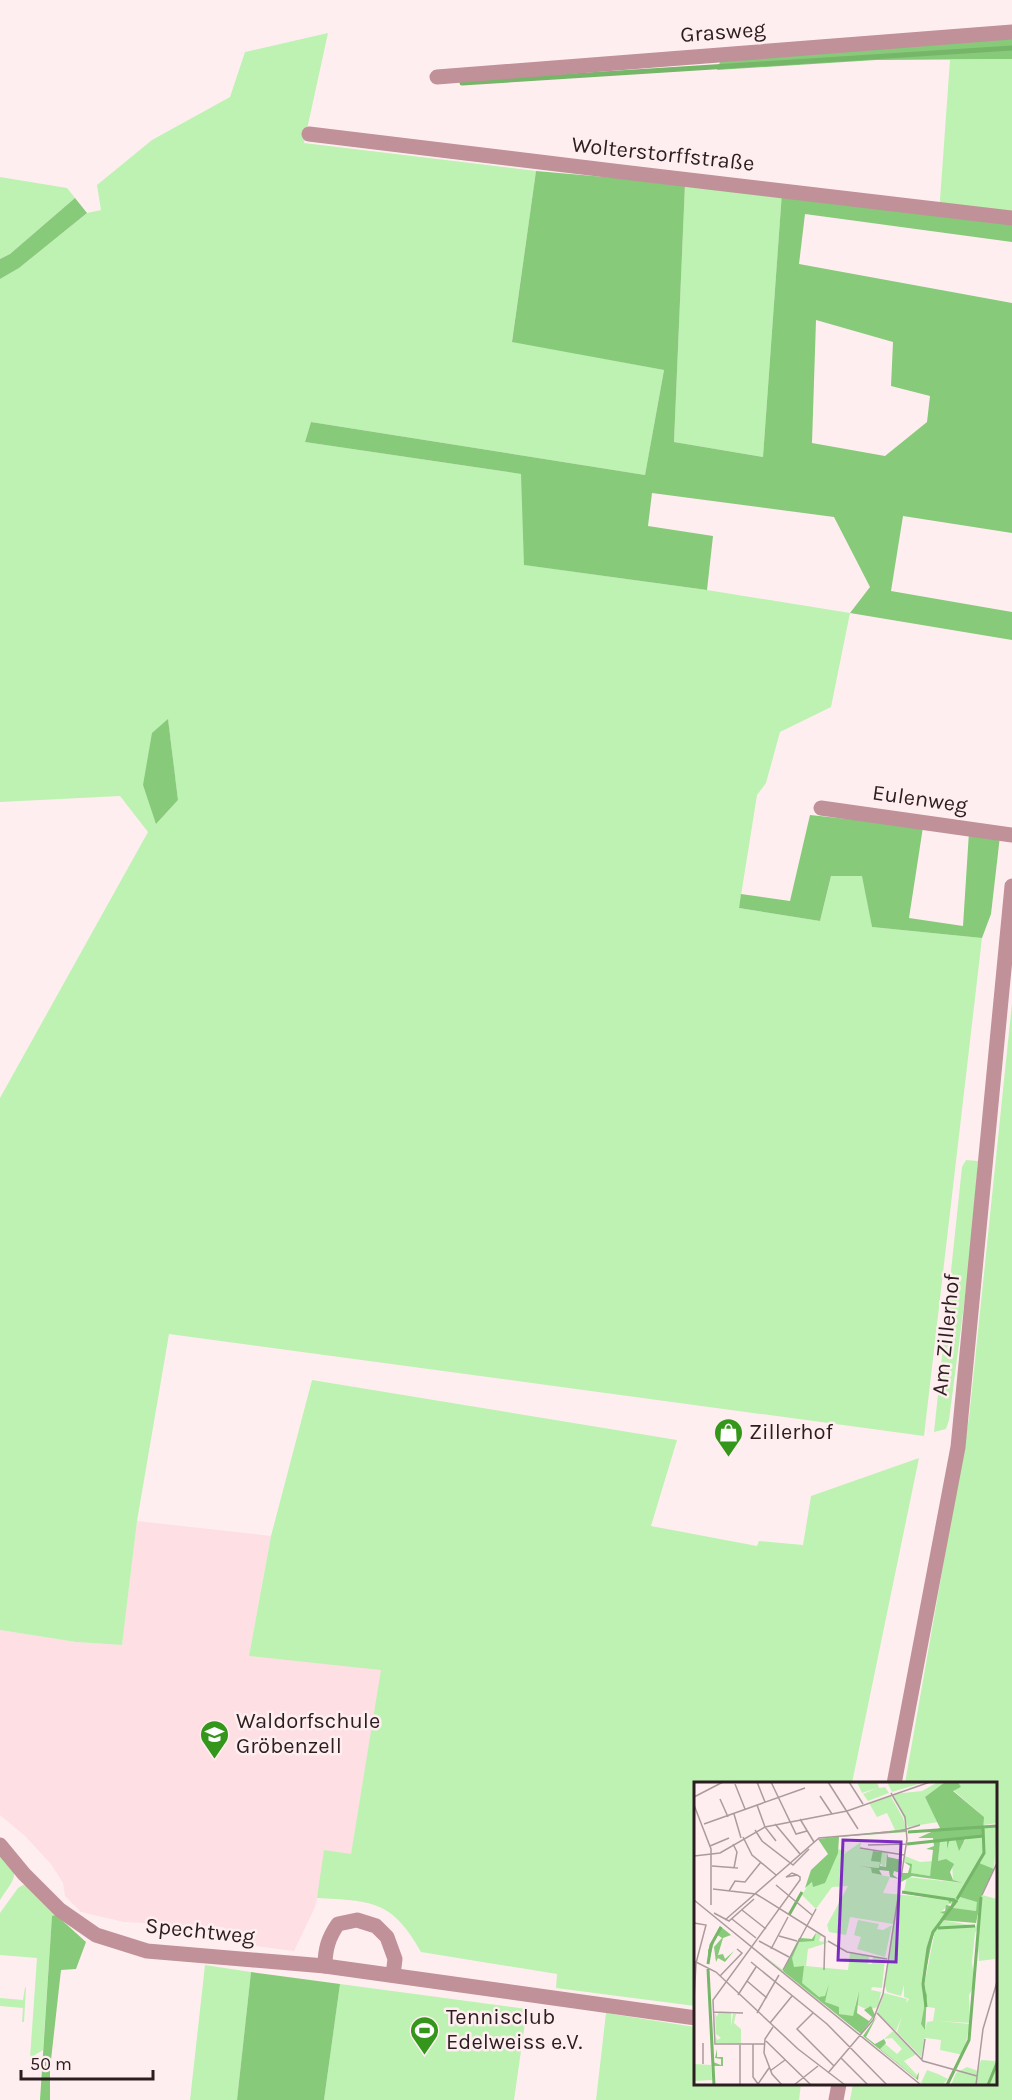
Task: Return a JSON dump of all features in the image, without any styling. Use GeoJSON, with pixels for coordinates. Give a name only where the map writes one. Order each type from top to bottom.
{"type":"FeatureCollection","features":[{"type":"Feature","properties":{"kind":"street","name":"Grasweg"},"geometry":{"type":"LineString","coordinates":[[437,77],[1012,32]]}},
{"type":"Feature","properties":{"kind":"street","name":"Wolterstorffstraße"},"geometry":{"type":"LineString","coordinates":[[309,134],[1012,218]]}},
{"type":"Feature","properties":{"kind":"street","name":"Eulenweg"},"geometry":{"type":"LineString","coordinates":[[821,808],[1012,835]]}},
{"type":"Feature","properties":{"kind":"street","name":"Am Zillerhof"},"geometry":{"type":"LineString","coordinates":[[894,1782],[958,1447],[1012,886]]}},
{"type":"Feature","properties":{"kind":"street","name":"Spechtweg"},"geometry":{"type":"LineString","coordinates":[[0,1845],[24,1874],[60,1910],[96,1935],[147,1951],[325,1966],[694,2018]]}},
{"type":"Feature","properties":{"kind":"street"},"geometry":{"type":"LineString","coordinates":[[325,1966],[325,1951],[330,1935],[338,1924],[357,1920],[376,1926],[387,1937],[395,1959],[393,1975]]}},
{"type":"Feature","properties":{"kind":"street"},"geometry":{"type":"LineString","coordinates":[[836,2100],[839,2085]]}},
{"type":"Feature","properties":{"kind":"shaded area","name":"Waldorfschule Gröbenzell"},"geometry":{"type":"Polygon","coordinates":[[[137,1521],[271,1536],[249,1656],[382,1669],[351,1855],[317,1898],[294,1951],[234,1943],[223,1927],[124,1922],[81,1912],[65,1896],[63,1883],[51,1864],[25,1836],[0,1815],[0,1630],[76,1642],[122,1645],[137,1521]]]}},
{"type":"Feature","properties":{"kind":"green space"},"geometry":{"type":"Polygon","coordinates":[[[328,33],[304,143],[536,171],[512,341],[664,370],[645,475],[311,422],[305,442],[522,474],[525,565],[707,590],[850,613],[831,707],[780,732],[766,783],[757,795],[739,908],[820,921],[831,876],[863,876],[872,927],[982,938],[924,1436],[169,1334],[137,1521],[122,1645],[76,1642],[0,1630],[0,1098],[148,832],[120,796],[0,802],[0,279],[19,268],[87,213],[101,210],[97,185],[152,140],[230,97],[245,52],[328,33]],[[168,720],[143,785],[157,823],[178,800],[168,720]]]}},
{"type":"Feature","properties":{"kind":"green space"},"geometry":{"type":"Polygon","coordinates":[[[1012,36],[1012,59],[876,60],[717,70],[720,62],[1012,36]]]}},
{"type":"Feature","properties":{"kind":"green space"},"geometry":{"type":"Polygon","coordinates":[[[1012,59],[1012,224],[939,214],[950,60],[1012,59]]]}},
{"type":"Feature","properties":{"kind":"green space"},"geometry":{"type":"Polygon","coordinates":[[[536,171],[685,184],[674,442],[763,457],[782,192],[1012,224],[1012,242],[805,214],[799,264],[1012,303],[1012,533],[903,516],[891,591],[1012,612],[1012,640],[850,613],[870,587],[834,517],[652,493],[648,526],[713,536],[707,590],[524,565],[521,474],[305,442],[311,422],[645,475],[664,370],[512,342],[536,171]],[[816,320],[812,443],[885,456],[927,422],[930,396],[891,386],[893,342],[816,320]]]}},
{"type":"Feature","properties":{"kind":"green space"},"geometry":{"type":"Polygon","coordinates":[[[0,177],[67,188],[75,198],[10,254],[0,259],[0,177]]]}},
{"type":"Feature","properties":{"kind":"green space"},"geometry":{"type":"Polygon","coordinates":[[[685,184],[782,192],[763,457],[674,442],[685,184]]]}},
{"type":"Feature","properties":{"kind":"green space"},"geometry":{"type":"Polygon","coordinates":[[[75,198],[87,213],[19,268],[0,279],[0,259],[10,254],[75,198]]]}},
{"type":"Feature","properties":{"kind":"green space"},"geometry":{"type":"Polygon","coordinates":[[[168,719],[178,800],[156,824],[143,785],[152,733],[168,719]]]}},
{"type":"Feature","properties":{"kind":"green space"},"geometry":{"type":"Polygon","coordinates":[[[810,815],[923,827],[909,918],[963,926],[969,832],[1000,836],[991,914],[982,938],[872,927],[862,876],[831,876],[820,921],[739,908],[741,894],[790,901],[810,815]]]}},
{"type":"Feature","properties":{"kind":"green space"},"geometry":{"type":"Polygon","coordinates":[[[1012,1003],[1012,2100],[850,2100],[853,2085],[997,2085],[997,1782],[905,1782],[969,1418],[1012,1003]]]}},
{"type":"Feature","properties":{"kind":"green space"},"geometry":{"type":"Polygon","coordinates":[[[966,1160],[978,1161],[970,1259],[949,1420],[946,1429],[934,1432],[962,1167],[966,1160]]]}},
{"type":"Feature","properties":{"kind":"green space"},"geometry":{"type":"Polygon","coordinates":[[[312,1380],[677,1440],[651,1526],[757,1546],[759,1541],[803,1545],[811,1496],[919,1458],[852,1782],[694,1782],[694,2006],[556,1988],[557,1974],[421,1952],[400,1922],[379,1907],[352,1900],[317,1898],[324,1850],[351,1854],[381,1670],[249,1656],[271,1536],[312,1380]]]}},
{"type":"Feature","properties":{"kind":"green space"},"geometry":{"type":"Polygon","coordinates":[[[0,1851],[14,1871],[14,1875],[0,1900],[0,1851]]]}},
{"type":"Feature","properties":{"kind":"green space"},"geometry":{"type":"Polygon","coordinates":[[[23,1885],[29,1886],[56,1915],[52,1917],[43,2050],[30,2058],[37,1958],[0,1955],[0,1913],[18,1888],[23,1885]]]}},
{"type":"Feature","properties":{"kind":"green space"},"geometry":{"type":"Polygon","coordinates":[[[56,1915],[86,1942],[76,1969],[61,1970],[50,2069],[50,2100],[40,2100],[52,1916],[56,1915]]]}},
{"type":"Feature","properties":{"kind":"green space"},"geometry":{"type":"Polygon","coordinates":[[[205,1965],[251,1972],[237,2100],[190,2100],[205,1965]]]}},
{"type":"Feature","properties":{"kind":"green space"},"geometry":{"type":"Polygon","coordinates":[[[251,1972],[340,1984],[324,2100],[237,2100],[251,1972]]]}},
{"type":"Feature","properties":{"kind":"green space","name":"Tennisclub Edelweiss e.V."},"geometry":{"type":"Polygon","coordinates":[[[340,1984],[527,2009],[514,2100],[324,2100],[340,1984]]]}},
{"type":"Feature","properties":{"kind":"green space"},"geometry":{"type":"Polygon","coordinates":[[[25,1987],[24,2022],[22,2022],[23,2008],[0,2006],[0,1998],[23,2000],[25,1987]]]}},
{"type":"Feature","properties":{"kind":"green space"},"geometry":{"type":"Polygon","coordinates":[[[606,2013],[694,2027],[694,2085],[801,2085],[799,2100],[596,2100],[606,2013]]]}},
{"type":"Feature","properties":{"kind":"waterway"},"geometry":{"type":"LineString","coordinates":[[462,83],[1012,48]]}},
{"type":"Feature","properties":{"kind":"place","name":"Zillerhof"},"geometry":{"type":"Point","coordinates":[728,1458]}},
{"type":"Feature","properties":{"kind":"place","name":"Waldorfschule Gröbenzell"},"geometry":{"type":"Point","coordinates":[215,1760]}},
{"type":"Feature","properties":{"kind":"place","name":"Tennisclub Edelweiss e.V."},"geometry":{"type":"Point","coordinates":[425,2056]}}]}
